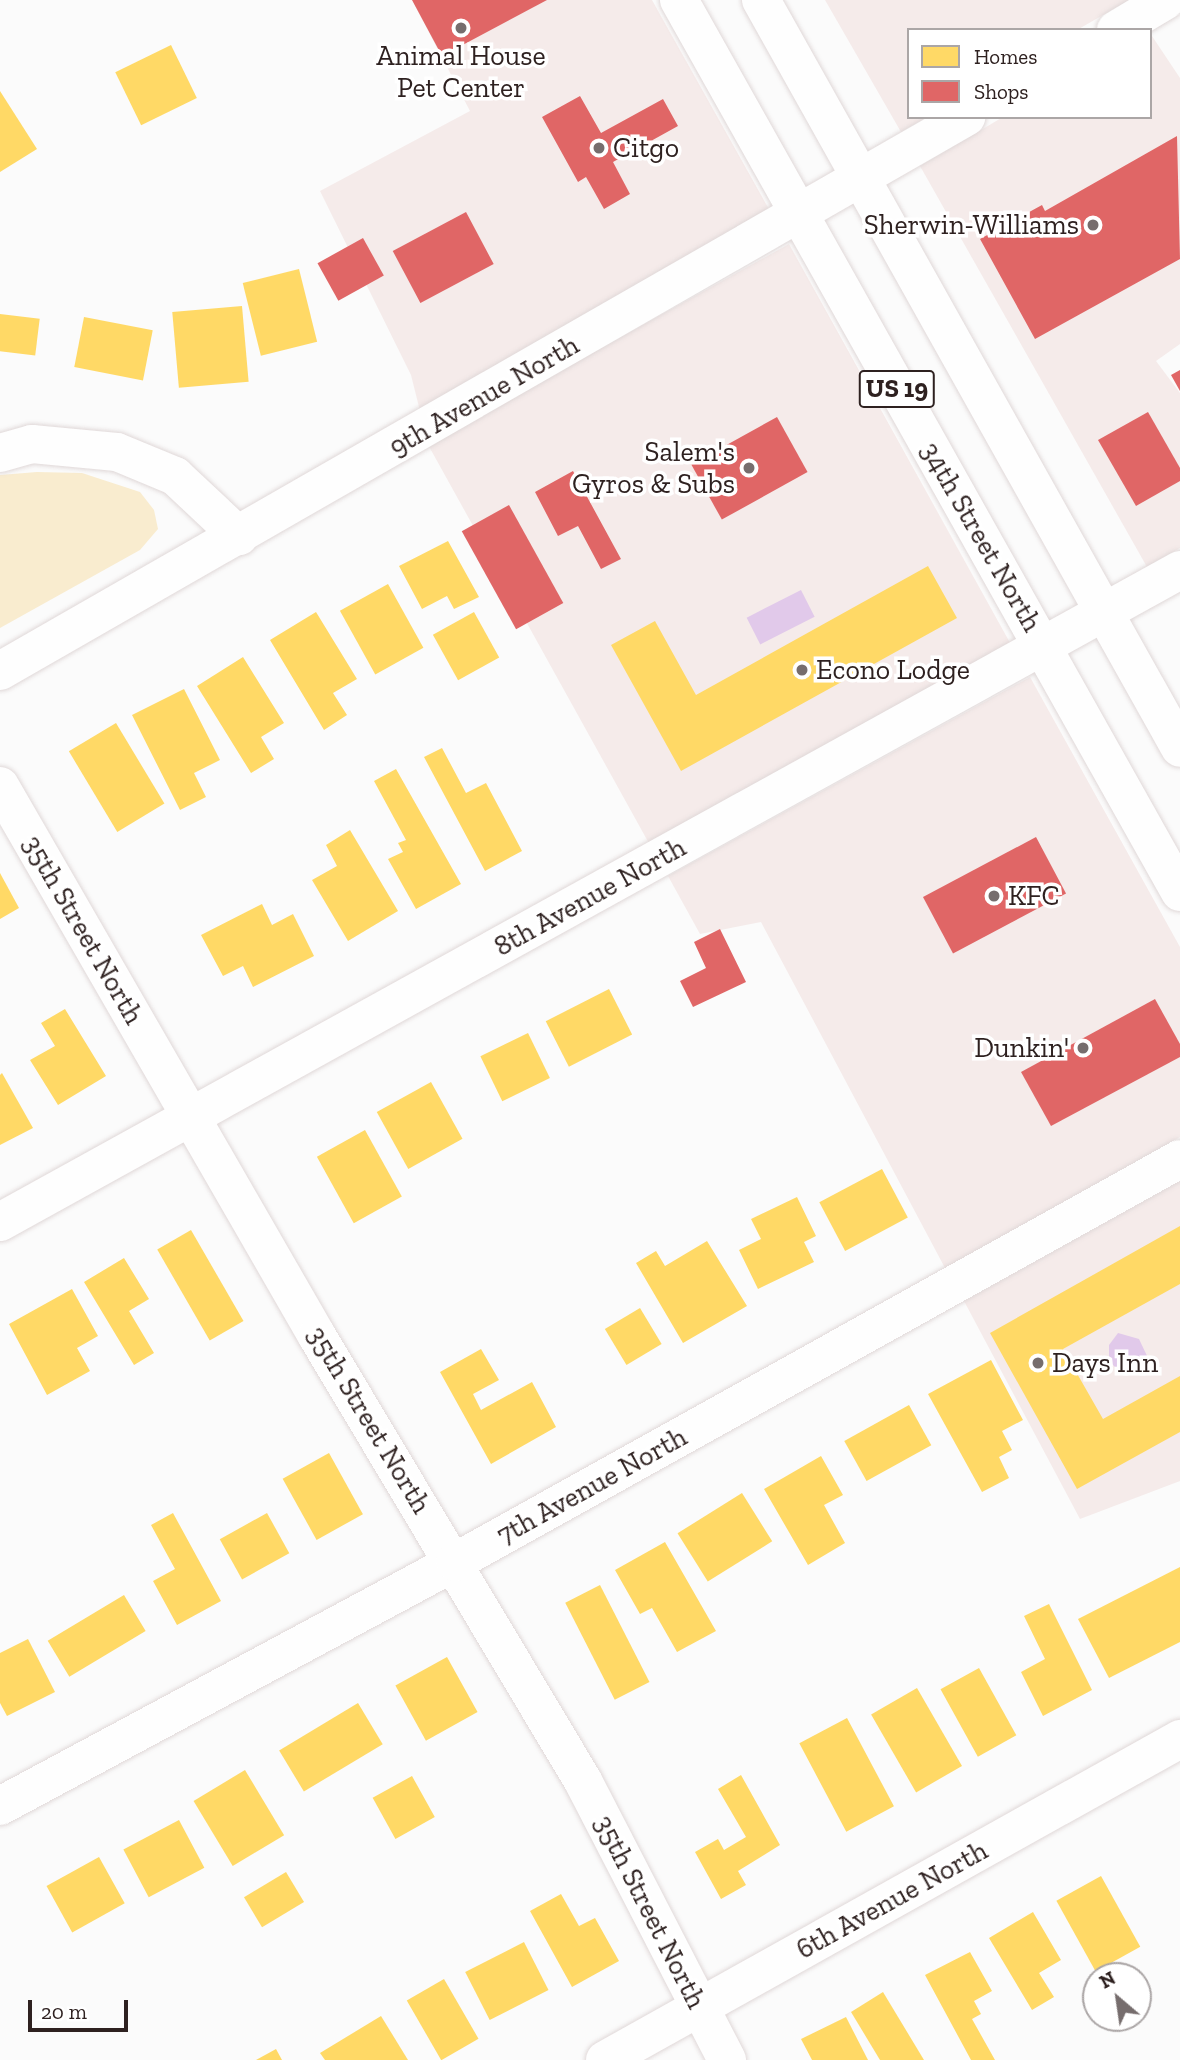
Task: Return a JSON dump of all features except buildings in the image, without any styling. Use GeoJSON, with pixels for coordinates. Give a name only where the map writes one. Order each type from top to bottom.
{"type":"FeatureCollection","features":[{"type":"Feature","properties":{"kind":"main road","name":"34th Street North"},"geometry":{"type":"LineString","coordinates":[[679,0],[1180,892]]}},
{"type":"Feature","properties":{"kind":"main road","name":"US 19"},"geometry":{"type":"LineString","coordinates":[[761,0],[1180,748]]}},
{"type":"Feature","properties":{"kind":"main road"},"geometry":{"type":"LineString","coordinates":[[1119,28],[1166,0]]}},
{"type":"Feature","properties":{"kind":"main road","name":"9th Avenue North"},"geometry":{"type":"LineString","coordinates":[[0,671],[800,216],[962,119]]}},
{"type":"Feature","properties":{"kind":"main road"},"geometry":{"type":"LineString","coordinates":[[0,453],[32,444],[117,452],[175,477],[239,536]]}},
{"type":"Feature","properties":{"kind":"main road","name":"8th Avenue North"},"geometry":{"type":"LineString","coordinates":[[0,1222],[1044,648],[1180,570]]}},
{"type":"Feature","properties":{"kind":"main road","name":"35th Street North"},"geometry":{"type":"LineString","coordinates":[[0,786],[583,1781],[727,2060]]}},
{"type":"Feature","properties":{"kind":"main road","name":"7th Avenue North"},"geometry":{"type":"LineString","coordinates":[[0,1805],[455,1562],[1180,1159]]}},
{"type":"Feature","properties":{"kind":"main road","name":"6th Avenue North"},"geometry":{"type":"LineString","coordinates":[[605,2060],[1180,1739]]}},
{"type":"Feature","properties":{"kind":"shaded area"},"geometry":{"type":"Polygon","coordinates":[[[412,0],[652,0],[770,211],[420,411],[411,375],[320,191],[470,111],[412,0]]]}},
{"type":"Feature","properties":{"kind":"shaded area"},"geometry":{"type":"Polygon","coordinates":[[[825,0],[1129,0],[1080,28],[907,28],[907,119],[924,119],[901,132],[825,0]]]}},
{"type":"Feature","properties":{"kind":"shaded area"},"geometry":{"type":"Polygon","coordinates":[[[1152,36],[1180,78],[1180,344],[1156,361],[1180,393],[1180,548],[1147,567],[920,166],[1000,119],[1152,119],[1152,36]]]}},
{"type":"Feature","properties":{"kind":"shaded area"},"geometry":{"type":"Polygon","coordinates":[[[789,244],[1011,644],[649,844],[428,444],[789,244]]]}},
{"type":"Feature","properties":{"kind":"shaded area"},"geometry":{"type":"Polygon","coordinates":[[[82,473],[140,492],[154,510],[158,529],[140,550],[0,628],[0,475],[82,473]]]}},
{"type":"Feature","properties":{"kind":"shaded area"},"geometry":{"type":"Polygon","coordinates":[[[801,590],[815,617],[760,644],[747,618],[801,590]]]}},
{"type":"Feature","properties":{"kind":"shaded area"},"geometry":{"type":"Polygon","coordinates":[[[1030,677],[1180,947],[1180,1137],[945,1268],[761,922],[700,934],[668,876],[1030,677]]]}},
{"type":"Feature","properties":{"kind":"shaded area"},"geometry":{"type":"Polygon","coordinates":[[[1180,1181],[1180,1481],[1080,1519],[964,1301],[1180,1181]]]}},
{"type":"Feature","properties":{"kind":"shaded area"},"geometry":{"type":"Polygon","coordinates":[[[1118,1333],[1139,1339],[1148,1358],[1140,1375],[1121,1373],[1109,1361],[1109,1345],[1118,1333]]]}},
{"type":"Feature","properties":{"kind":"place","name":"Animal House Pet Center"},"geometry":{"type":"Point","coordinates":[461,28]}},
{"type":"Feature","properties":{"kind":"place","name":"Citgo"},"geometry":{"type":"Point","coordinates":[599,148]}},
{"type":"Feature","properties":{"kind":"place","name":"Sherwin-Williams"},"geometry":{"type":"Point","coordinates":[1093,225]}},
{"type":"Feature","properties":{"kind":"place","name":"Salem's Gyros & Subs"},"geometry":{"type":"Point","coordinates":[749,468]}},
{"type":"Feature","properties":{"kind":"place","name":"Econo Lodge"},"geometry":{"type":"Point","coordinates":[802,670]}},
{"type":"Feature","properties":{"kind":"place","name":"KFC"},"geometry":{"type":"Point","coordinates":[994,896]}},
{"type":"Feature","properties":{"kind":"place","name":"Dunkin'"},"geometry":{"type":"Point","coordinates":[1083,1048]}},
{"type":"Feature","properties":{"kind":"place","name":"Days Inn"},"geometry":{"type":"Point","coordinates":[1038,1363]}}]}
